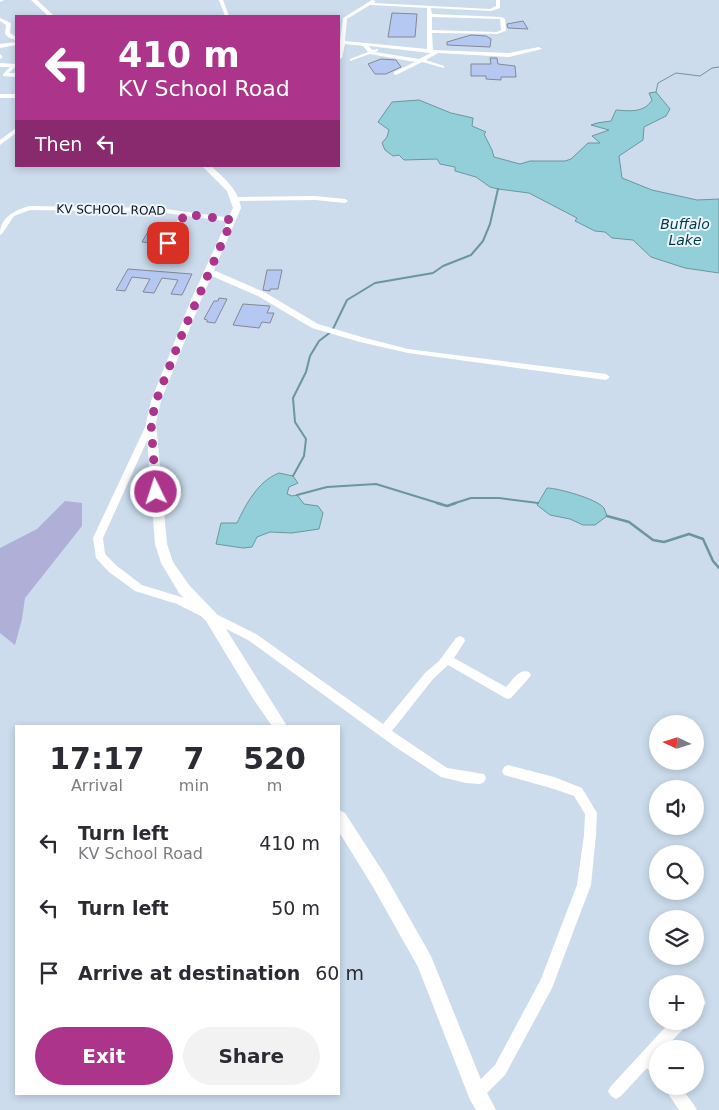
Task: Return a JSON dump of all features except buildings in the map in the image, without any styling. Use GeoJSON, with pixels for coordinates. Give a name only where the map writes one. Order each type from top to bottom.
{"type":"FeatureCollection","features":[{"type":"Feature","properties":{"kind":"street"},"geometry":{"type":"LineString","coordinates":[[27,0],[43,15]]}},
{"type":"Feature","properties":{"kind":"street"},"geometry":{"type":"LineString","coordinates":[[34,0],[51,15]]}},
{"type":"Feature","properties":{"kind":"street"},"geometry":{"type":"LineString","coordinates":[[221,0],[227,15]]}},
{"type":"Feature","properties":{"kind":"street"},"geometry":{"type":"LineString","coordinates":[[340,58],[342,51],[340,42],[343,35],[345,18],[374,0]]}},
{"type":"Feature","properties":{"kind":"street"},"geometry":{"type":"LineString","coordinates":[[442,8],[444,0]]}},
{"type":"Feature","properties":{"kind":"street"},"geometry":{"type":"LineString","coordinates":[[369,4],[429,8],[496,9],[498,7],[498,0]]}},
{"type":"Feature","properties":{"kind":"street"},"geometry":{"type":"LineString","coordinates":[[429,8],[429,31],[433,51]]}},
{"type":"Feature","properties":{"kind":"street"},"geometry":{"type":"LineString","coordinates":[[429,15],[500,18],[503,19],[504,31],[497,33],[429,31]]}},
{"type":"Feature","properties":{"kind":"street"},"geometry":{"type":"LineString","coordinates":[[0,19],[9,24],[8,32],[11,37],[15,39]]}},
{"type":"Feature","properties":{"kind":"street"},"geometry":{"type":"LineString","coordinates":[[340,61],[345,57],[348,43],[343,35]]}},
{"type":"Feature","properties":{"kind":"street"},"geometry":{"type":"LineString","coordinates":[[340,42],[433,51],[509,55],[539,49]]}},
{"type":"Feature","properties":{"kind":"street"},"geometry":{"type":"LineString","coordinates":[[364,44],[372,52],[421,60],[442,67]]}},
{"type":"Feature","properties":{"kind":"street"},"geometry":{"type":"LineString","coordinates":[[0,47],[15,45]]}},
{"type":"Feature","properties":{"kind":"street"},"geometry":{"type":"LineString","coordinates":[[352,60],[384,47]]}},
{"type":"Feature","properties":{"kind":"street"},"geometry":{"type":"LineString","coordinates":[[396,73],[421,60],[433,51]]}},
{"type":"Feature","properties":{"kind":"street"},"geometry":{"type":"LineString","coordinates":[[0,65],[14,65],[5,75],[15,75]]}},
{"type":"Feature","properties":{"kind":"street"},"geometry":{"type":"LineString","coordinates":[[0,96],[15,96]]}},
{"type":"Feature","properties":{"kind":"street"},"geometry":{"type":"LineString","coordinates":[[0,143],[15,131]]}},
{"type":"Feature","properties":{"kind":"street"},"geometry":{"type":"LineString","coordinates":[[207,167],[222,180],[237,199],[237,208],[208,271],[156,401],[151,423],[98,538],[100,555],[113,569],[139,588],[180,601],[252,637],[384,732],[445,773],[466,778],[480,778]]}},
{"type":"Feature","properties":{"kind":"street"},"geometry":{"type":"LineString","coordinates":[[237,199],[315,198],[345,201]]}},
{"type":"Feature","properties":{"kind":"street","name":"KV SCHOOL ROAD"},"geometry":{"type":"LineString","coordinates":[[0,232],[12,215],[29,208],[135,209],[232,220]]}},
{"type":"Feature","properties":{"kind":"street"},"geometry":{"type":"LineString","coordinates":[[159,258],[185,214]]}},
{"type":"Feature","properties":{"kind":"street"},"geometry":{"type":"LineString","coordinates":[[208,271],[261,294],[315,326],[363,340],[408,351],[606,376]]}},
{"type":"Feature","properties":{"kind":"street"},"geometry":{"type":"LineString","coordinates":[[151,423],[161,544],[167,563],[184,589],[211,617],[256,693],[279,725]]}},
{"type":"Feature","properties":{"kind":"street"},"geometry":{"type":"LineString","coordinates":[[384,732],[429,676],[447,659],[460,641]]}},
{"type":"Feature","properties":{"kind":"street"},"geometry":{"type":"LineString","coordinates":[[447,659],[507,694],[525,675]]}},
{"type":"Feature","properties":{"kind":"street"},"geometry":{"type":"LineString","coordinates":[[477,1101],[500,1070],[547,983],[584,885],[590,836],[591,813],[578,792],[554,783],[508,771]]}},
{"type":"Feature","properties":{"kind":"street"},"geometry":{"type":"LineString","coordinates":[[340,820],[380,881],[425,962],[477,1101],[486,1110]]}},
{"type":"Feature","properties":{"kind":"street"},"geometry":{"type":"LineString","coordinates":[[616,1091],[672,1030]]}},
{"type":"Feature","properties":{"kind":"street"},"geometry":{"type":"LineString","coordinates":[[677,1095],[689,1110]]}},
{"type":"Feature","properties":{"kind":"shaded area"},"geometry":{"type":"Polygon","coordinates":[[[0,0],[719,0],[719,1110],[0,1110],[0,0]]]}},
{"type":"Feature","properties":{"kind":"shaded area"},"geometry":{"type":"Polygon","coordinates":[[[65,501],[82,503],[82,526],[25,598],[15,645],[0,633],[0,548],[37,529],[65,501]]]}},
{"type":"Feature","properties":{"kind":"water","name":"Buffalo Lake"},"geometry":{"type":"Polygon","coordinates":[[[656,92],[670,109],[666,116],[644,127],[643,140],[619,156],[622,178],[652,190],[697,200],[719,199],[719,273],[685,268],[651,257],[633,240],[612,238],[605,232],[595,231],[575,221],[577,218],[529,193],[490,187],[476,177],[455,171],[455,167],[440,164],[437,159],[404,160],[399,155],[393,156],[385,150],[382,143],[387,137],[389,130],[378,122],[392,102],[419,100],[451,113],[473,118],[472,126],[486,132],[484,134],[494,157],[520,164],[530,161],[565,161],[571,159],[588,143],[600,143],[592,136],[609,130],[591,125],[611,121],[616,110],[636,110],[645,107],[652,100],[649,93],[656,92]]]}},
{"type":"Feature","properties":{"kind":"water"},"geometry":{"type":"Polygon","coordinates":[[[279,473],[293,476],[298,483],[289,487],[287,494],[297,495],[304,504],[318,506],[323,513],[319,529],[292,533],[270,532],[257,537],[252,547],[243,548],[216,544],[221,523],[237,523],[259,487],[279,473]]]}},
{"type":"Feature","properties":{"kind":"water"},"geometry":{"type":"Polygon","coordinates":[[[547,488],[568,492],[594,501],[604,508],[607,516],[595,525],[583,525],[570,519],[550,515],[537,505],[547,488]]]}},
{"type":"Feature","properties":{"kind":"waterway"},"geometry":{"type":"LineString","coordinates":[[656,92],[658,83],[676,73],[700,76],[712,68],[719,67]]}},
{"type":"Feature","properties":{"kind":"waterway"},"geometry":{"type":"LineString","coordinates":[[293,476],[304,456],[306,439],[295,422],[293,398],[306,372],[310,356],[319,341],[332,331],[347,300],[375,283],[433,273],[443,266],[471,255],[483,241],[490,224],[498,189]]}},
{"type":"Feature","properties":{"kind":"waterway"},"geometry":{"type":"LineString","coordinates":[[297,495],[327,487],[376,484],[441,504]]}},
{"type":"Feature","properties":{"kind":"waterway"},"geometry":{"type":"LineString","coordinates":[[452,504],[471,498],[499,498],[538,503]]}},
{"type":"Feature","properties":{"kind":"waterway"},"geometry":{"type":"LineString","coordinates":[[437,503],[447,506],[456,503]]}},
{"type":"Feature","properties":{"kind":"waterway"},"geometry":{"type":"LineString","coordinates":[[607,516],[629,522],[653,540],[664,542],[689,534],[703,539],[713,561],[719,568]]}},
{"type":"Feature","properties":{"kind":"route"},"geometry":{"type":"LineString","coordinates":[[156,492],[151,423],[156,401],[208,271],[232,220],[185,214],[168,243]]}}]}
